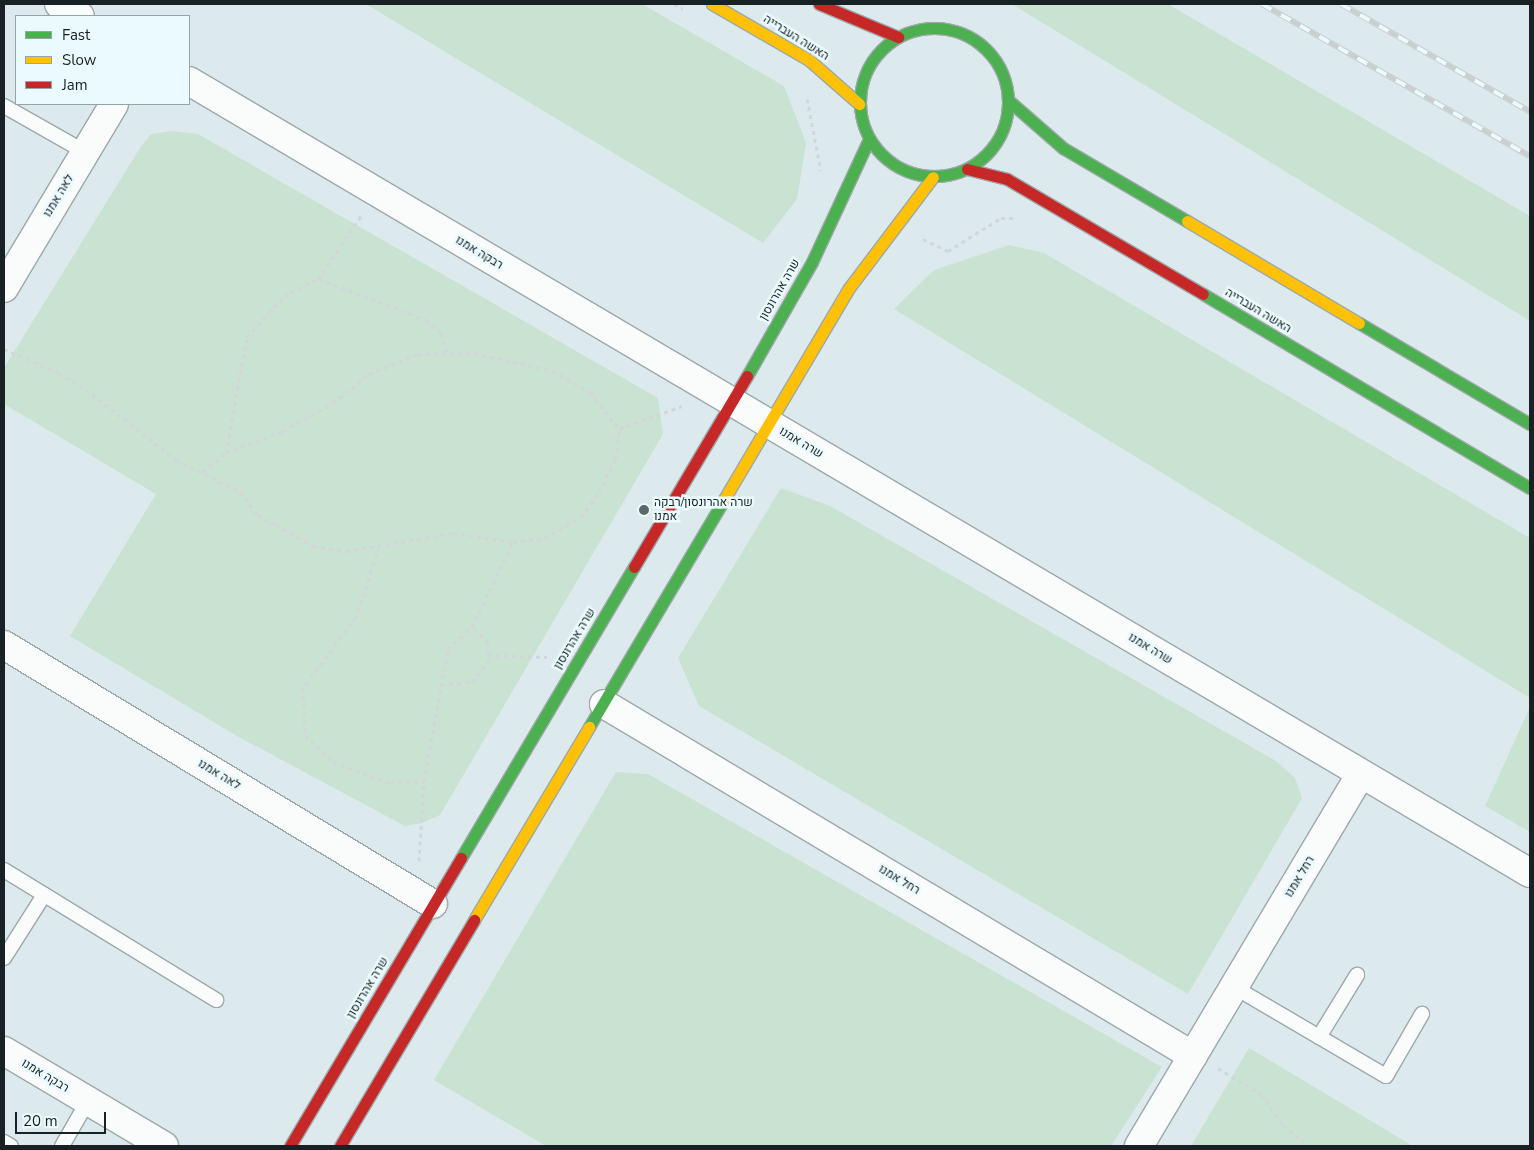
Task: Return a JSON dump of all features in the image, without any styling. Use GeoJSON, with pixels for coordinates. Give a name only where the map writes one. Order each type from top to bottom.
{"type":"FeatureCollection","features":[{"type":"Feature","properties":{"kind":"street"},"geometry":{"type":"LineString","coordinates":[[58,4],[78,15]]}},
{"type":"Feature","properties":{"kind":"street","name":"האשה העברייה"},"geometry":{"type":"LineString","coordinates":[[712,4],[809,60],[860,104]]}},
{"type":"Feature","properties":{"kind":"street"},"geometry":{"type":"LineString","coordinates":[[819,4],[898,37]]}},
{"type":"Feature","properties":{"kind":"street"},"geometry":{"type":"LineString","coordinates":[[940,28],[961,33],[994,59],[1008,100],[1002,133],[987,153],[968,169],[933,177],[895,166],[868,139],[860,104],[866,72],[885,46],[898,37],[940,28]]}},
{"type":"Feature","properties":{"kind":"street","name":"רבקה אמנו"},"geometry":{"type":"LineString","coordinates":[[190,82],[769,424]]}},
{"type":"Feature","properties":{"kind":"street"},"geometry":{"type":"LineString","coordinates":[[1008,100],[1063,148],[1530,424]]}},
{"type":"Feature","properties":{"kind":"street","name":"לאה אמנו"},"geometry":{"type":"LineString","coordinates":[[4,288],[113,105]]}},
{"type":"Feature","properties":{"kind":"street","name":"שרה אהרונסון"},"geometry":{"type":"LineString","coordinates":[[290,1146],[425,899],[580,658],[724,397],[812,262],[868,139]]}},
{"type":"Feature","properties":{"kind":"street","name":"האשה העברייה"},"geometry":{"type":"LineString","coordinates":[[968,169],[1007,179],[1035,194],[1530,488]]}},
{"type":"Feature","properties":{"kind":"street"},"geometry":{"type":"LineString","coordinates":[[340,1146],[854,280],[933,177]]}},
{"type":"Feature","properties":{"kind":"street","name":"שרה אמנו"},"geometry":{"type":"LineString","coordinates":[[769,424],[1530,873]]}},
{"type":"Feature","properties":{"kind":"street","name":"לאה אמנו"},"geometry":{"type":"LineString","coordinates":[[4,645],[425,899]]}},
{"type":"Feature","properties":{"kind":"street","name":"רחל אמנו"},"geometry":{"type":"LineString","coordinates":[[604,704],[1193,1056]]}},
{"type":"Feature","properties":{"kind":"street","name":"רחל אמנו"},"geometry":{"type":"LineString","coordinates":[[1139,1146],[1361,774]]}},
{"type":"Feature","properties":{"kind":"street","name":"רבקה אמנו"},"geometry":{"type":"LineString","coordinates":[[4,1051],[164,1146]]}},
{"type":"Feature","properties":{"kind":"lane"},"geometry":{"type":"LineString","coordinates":[[4,106],[85,152]]}},
{"type":"Feature","properties":{"kind":"lane"},"geometry":{"type":"LineString","coordinates":[[4,870],[216,1000]]}},
{"type":"Feature","properties":{"kind":"lane"},"geometry":{"type":"LineString","coordinates":[[4,958],[44,895]]}},
{"type":"Feature","properties":{"kind":"lane"},"geometry":{"type":"LineString","coordinates":[[1319,1037],[1357,975]]}},
{"type":"Feature","properties":{"kind":"lane"},"geometry":{"type":"LineString","coordinates":[[1234,987],[1386,1076],[1422,1014]]}},
{"type":"Feature","properties":{"kind":"lane"},"geometry":{"type":"LineString","coordinates":[[62,1146],[88,1101]]}},
{"type":"Feature","properties":{"kind":"lane"},"geometry":{"type":"LineString","coordinates":[[4,1142],[11,1146]]}},
{"type":"Feature","properties":{"kind":"path"},"geometry":{"type":"LineString","coordinates":[[226,453],[247,337],[284,296],[318,278],[376,192]]}},
{"type":"Feature","properties":{"kind":"path"},"geometry":{"type":"LineString","coordinates":[[318,278],[426,320],[441,333],[447,354]]}},
{"type":"Feature","properties":{"kind":"path"},"geometry":{"type":"LineString","coordinates":[[4,349],[59,373],[140,435],[203,472],[240,492],[258,515],[313,546],[346,551],[379,547],[453,533],[513,542],[545,538],[582,516],[616,459],[619,429],[590,392],[553,371],[508,357],[418,354],[369,374],[308,417],[226,453],[203,472]]}},
{"type":"Feature","properties":{"kind":"path"},"geometry":{"type":"LineString","coordinates":[[619,429],[724,397]]}},
{"type":"Feature","properties":{"kind":"path"},"geometry":{"type":"LineString","coordinates":[[425,899],[424,781],[448,649],[472,626],[513,542]]}},
{"type":"Feature","properties":{"kind":"path"},"geometry":{"type":"LineString","coordinates":[[379,547],[356,617],[303,688],[305,735],[333,762],[390,783],[424,781]]}},
{"type":"Feature","properties":{"kind":"path"},"geometry":{"type":"LineString","coordinates":[[441,685],[472,682],[488,662],[488,643],[472,626]]}},
{"type":"Feature","properties":{"kind":"path"},"geometry":{"type":"LineString","coordinates":[[488,655],[580,658]]}},
{"type":"Feature","properties":{"kind":"path"},"geometry":{"type":"LineString","coordinates":[[1193,1056],[1261,1094],[1284,1125],[1309,1146]]}},
{"type":"Feature","properties":{"kind":"green space"},"geometry":{"type":"Polygon","coordinates":[[[366,4],[642,4],[784,86],[806,143],[797,199],[763,243],[366,4]]]}},
{"type":"Feature","properties":{"kind":"green space"},"geometry":{"type":"Polygon","coordinates":[[[1012,4],[1168,4],[1530,216],[1530,321],[1012,4]]]}},
{"type":"Feature","properties":{"kind":"green space"},"geometry":{"type":"Polygon","coordinates":[[[173,131],[198,134],[658,398],[663,434],[440,815],[422,823],[405,826],[237,736],[70,636],[156,494],[4,404],[4,368],[140,148],[151,134],[173,131]]]}},
{"type":"Feature","properties":{"kind":"green space"},"geometry":{"type":"Polygon","coordinates":[[[1009,245],[1044,253],[1530,538],[1530,698],[894,309],[934,270],[1009,245]]]}},
{"type":"Feature","properties":{"kind":"green space"},"geometry":{"type":"Polygon","coordinates":[[[781,488],[830,506],[1276,761],[1295,778],[1302,798],[1188,994],[699,706],[678,658],[781,488]]]}},
{"type":"Feature","properties":{"kind":"green space"},"geometry":{"type":"Polygon","coordinates":[[[1530,707],[1530,832],[1485,806],[1530,707]]]}},
{"type":"Feature","properties":{"kind":"green space"},"geometry":{"type":"Polygon","coordinates":[[[616,772],[648,774],[1162,1067],[1111,1146],[546,1146],[434,1080],[616,772]]]}},
{"type":"Feature","properties":{"kind":"green space"},"geometry":{"type":"Polygon","coordinates":[[[1249,1048],[1413,1146],[1191,1146],[1249,1048]]]}},
{"type":"Feature","properties":{"kind":"railway"},"geometry":{"type":"LineString","coordinates":[[1262,4],[1530,156]]}},
{"type":"Feature","properties":{"kind":"railway"},"geometry":{"type":"LineString","coordinates":[[1341,4],[1530,112]]}},
{"type":"Feature","properties":{"kind":"traffic: fast"},"geometry":{"type":"LineString","coordinates":[[934,28],[948,29],[962,34],[975,40],[986,50],[996,61],[1002,74],[1007,88],[1008,102],[1007,116],[1002,130],[996,143],[986,154],[975,164],[962,170],[948,175],[934,176],[920,175],[906,170],[893,164],[882,154],[872,143],[866,130],[861,116],[860,102],[861,88],[866,74],[872,61],[882,50],[893,40],[906,34],[920,29],[934,28]]}},
{"type":"Feature","properties":{"kind":"traffic: fast"},"geometry":{"type":"LineString","coordinates":[[1008,100],[1063,148],[1187,221]]}},
{"type":"Feature","properties":{"kind":"traffic: fast"},"geometry":{"type":"LineString","coordinates":[[747,376],[812,262],[869,139]]}},
{"type":"Feature","properties":{"kind":"traffic: fast"},"geometry":{"type":"LineString","coordinates":[[1203,294],[1530,488]]}},
{"type":"Feature","properties":{"kind":"traffic: fast"},"geometry":{"type":"LineString","coordinates":[[1359,323],[1530,424]]}},
{"type":"Feature","properties":{"kind":"traffic: fast"},"geometry":{"type":"LineString","coordinates":[[589,727],[723,501]]}},
{"type":"Feature","properties":{"kind":"traffic: fast"},"geometry":{"type":"LineString","coordinates":[[461,858],[634,567]]}},
{"type":"Feature","properties":{"kind":"traffic: slow"},"geometry":{"type":"LineString","coordinates":[[712,4],[809,60],[859,104]]}},
{"type":"Feature","properties":{"kind":"traffic: slow"},"geometry":{"type":"LineString","coordinates":[[723,501],[849,288],[933,177]]}},
{"type":"Feature","properties":{"kind":"traffic: slow"},"geometry":{"type":"LineString","coordinates":[[1187,221],[1359,323]]}},
{"type":"Feature","properties":{"kind":"traffic: slow"},"geometry":{"type":"LineString","coordinates":[[474,920],[589,727]]}},
{"type":"Feature","properties":{"kind":"traffic: jam"},"geometry":{"type":"LineString","coordinates":[[819,4],[898,37]]}},
{"type":"Feature","properties":{"kind":"traffic: jam"},"geometry":{"type":"LineString","coordinates":[[967,169],[1007,179],[1203,294]]}},
{"type":"Feature","properties":{"kind":"traffic: jam"},"geometry":{"type":"LineString","coordinates":[[634,567],[747,376]]}},
{"type":"Feature","properties":{"kind":"traffic: jam"},"geometry":{"type":"LineString","coordinates":[[290,1146],[461,858]]}},
{"type":"Feature","properties":{"kind":"traffic: jam"},"geometry":{"type":"LineString","coordinates":[[340,1146],[474,920]]}},
{"type":"Feature","properties":{"kind":"place","name":"שרה אהרונסון/רבקה אמנו"},"geometry":{"type":"Point","coordinates":[644,510]}}]}
